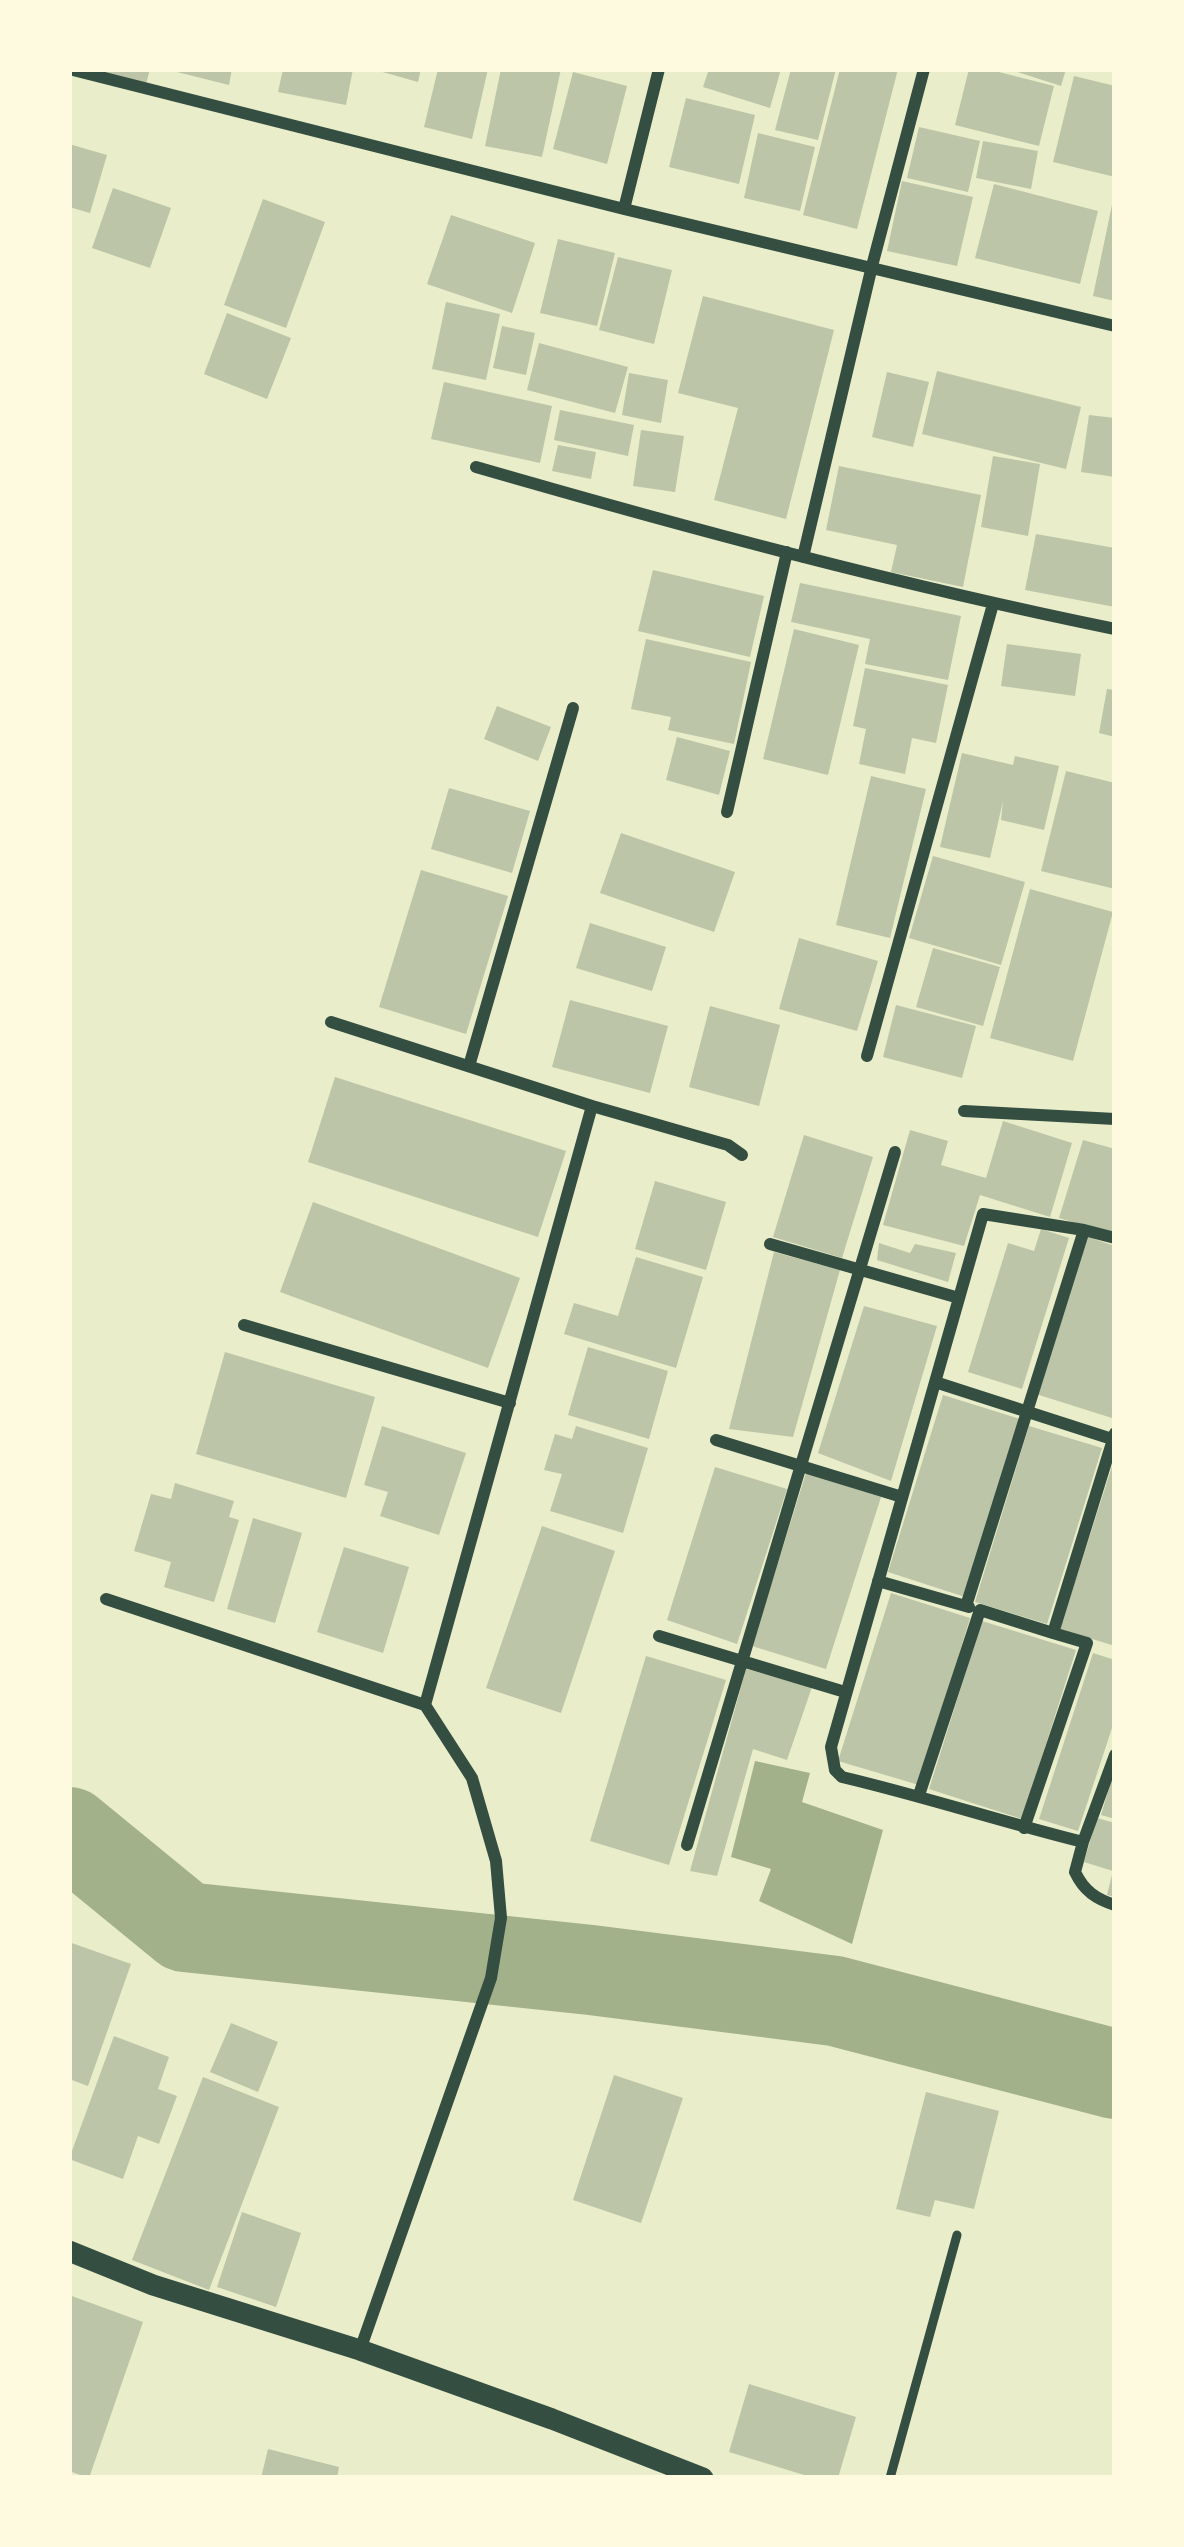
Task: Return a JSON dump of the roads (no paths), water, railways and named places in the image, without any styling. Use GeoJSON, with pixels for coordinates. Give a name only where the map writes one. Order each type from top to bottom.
{"type":"FeatureCollection","features":[{"type":"Feature","properties":{"kind":"street"},"geometry":{"type":"LineString","coordinates":[[69,69],[1115,326]]}},
{"type":"Feature","properties":{"kind":"street"},"geometry":{"type":"LineString","coordinates":[[624,209],[659,69]]}},
{"type":"Feature","properties":{"kind":"street"},"geometry":{"type":"LineString","coordinates":[[803,557],[924,69]]}},
{"type":"Feature","properties":{"kind":"street"},"geometry":{"type":"LineString","coordinates":[[476,467],[684,527],[993,604],[1115,629]]}},
{"type":"Feature","properties":{"kind":"street"},"geometry":{"type":"LineString","coordinates":[[727,812],[787,553]]}},
{"type":"Feature","properties":{"kind":"street"},"geometry":{"type":"LineString","coordinates":[[867,1056],[993,604]]}},
{"type":"Feature","properties":{"kind":"street"},"geometry":{"type":"LineString","coordinates":[[469,1066],[573,708]]}},
{"type":"Feature","properties":{"kind":"street"},"geometry":{"type":"LineString","coordinates":[[331,1022],[728,1145],[742,1155]]}},
{"type":"Feature","properties":{"kind":"street"},"geometry":{"type":"LineString","coordinates":[[425,1705],[592,1106]]}},
{"type":"Feature","properties":{"kind":"street"},"geometry":{"type":"LineString","coordinates":[[964,1111],[1115,1119]]}},
{"type":"Feature","properties":{"kind":"street"},"geometry":{"type":"LineString","coordinates":[[687,1845],[895,1152]]}},
{"type":"Feature","properties":{"kind":"street"},"geometry":{"type":"LineString","coordinates":[[1083,1842],[842,1777],[835,1770],[831,1747],[983,1214],[1115,1238]]}},
{"type":"Feature","properties":{"kind":"street"},"geometry":{"type":"LineString","coordinates":[[919,1795],[1027,1411],[1084,1229]]}},
{"type":"Feature","properties":{"kind":"street"},"geometry":{"type":"LineString","coordinates":[[770,1244],[959,1298]]}},
{"type":"Feature","properties":{"kind":"street"},"geometry":{"type":"LineString","coordinates":[[244,1325],[509,1403]]}},
{"type":"Feature","properties":{"kind":"street"},"geometry":{"type":"LineString","coordinates":[[935,1382],[1114,1438],[1053,1633]]}},
{"type":"Feature","properties":{"kind":"street"},"geometry":{"type":"LineString","coordinates":[[716,1440],[902,1497]]}},
{"type":"Feature","properties":{"kind":"street"},"geometry":{"type":"LineString","coordinates":[[878,1581],[1088,1643],[1024,1828]]}},
{"type":"Feature","properties":{"kind":"street"},"geometry":{"type":"LineString","coordinates":[[106,1599],[425,1705],[472,1778],[496,1862],[501,1918],[491,1978],[360,2350]]}},
{"type":"Feature","properties":{"kind":"street"},"geometry":{"type":"LineString","coordinates":[[659,1636],[845,1692]]}},
{"type":"Feature","properties":{"kind":"street"},"geometry":{"type":"LineString","coordinates":[[1115,1755],[1076,1872],[1098,1899],[1115,1905]]}},
{"type":"Feature","properties":{"kind":"street"},"geometry":{"type":"LineString","coordinates":[[69,2251],[153,2285],[360,2350],[703,2478]]}},
{"type":"Feature","properties":{"kind":"lane"},"geometry":{"type":"LineString","coordinates":[[890,2478],[957,2235]]}},
{"type":"Feature","properties":{"kind":"waterway"},"geometry":{"type":"LineString","coordinates":[[69,1832],[185,1927],[835,2001],[1115,2074]]}}]}
